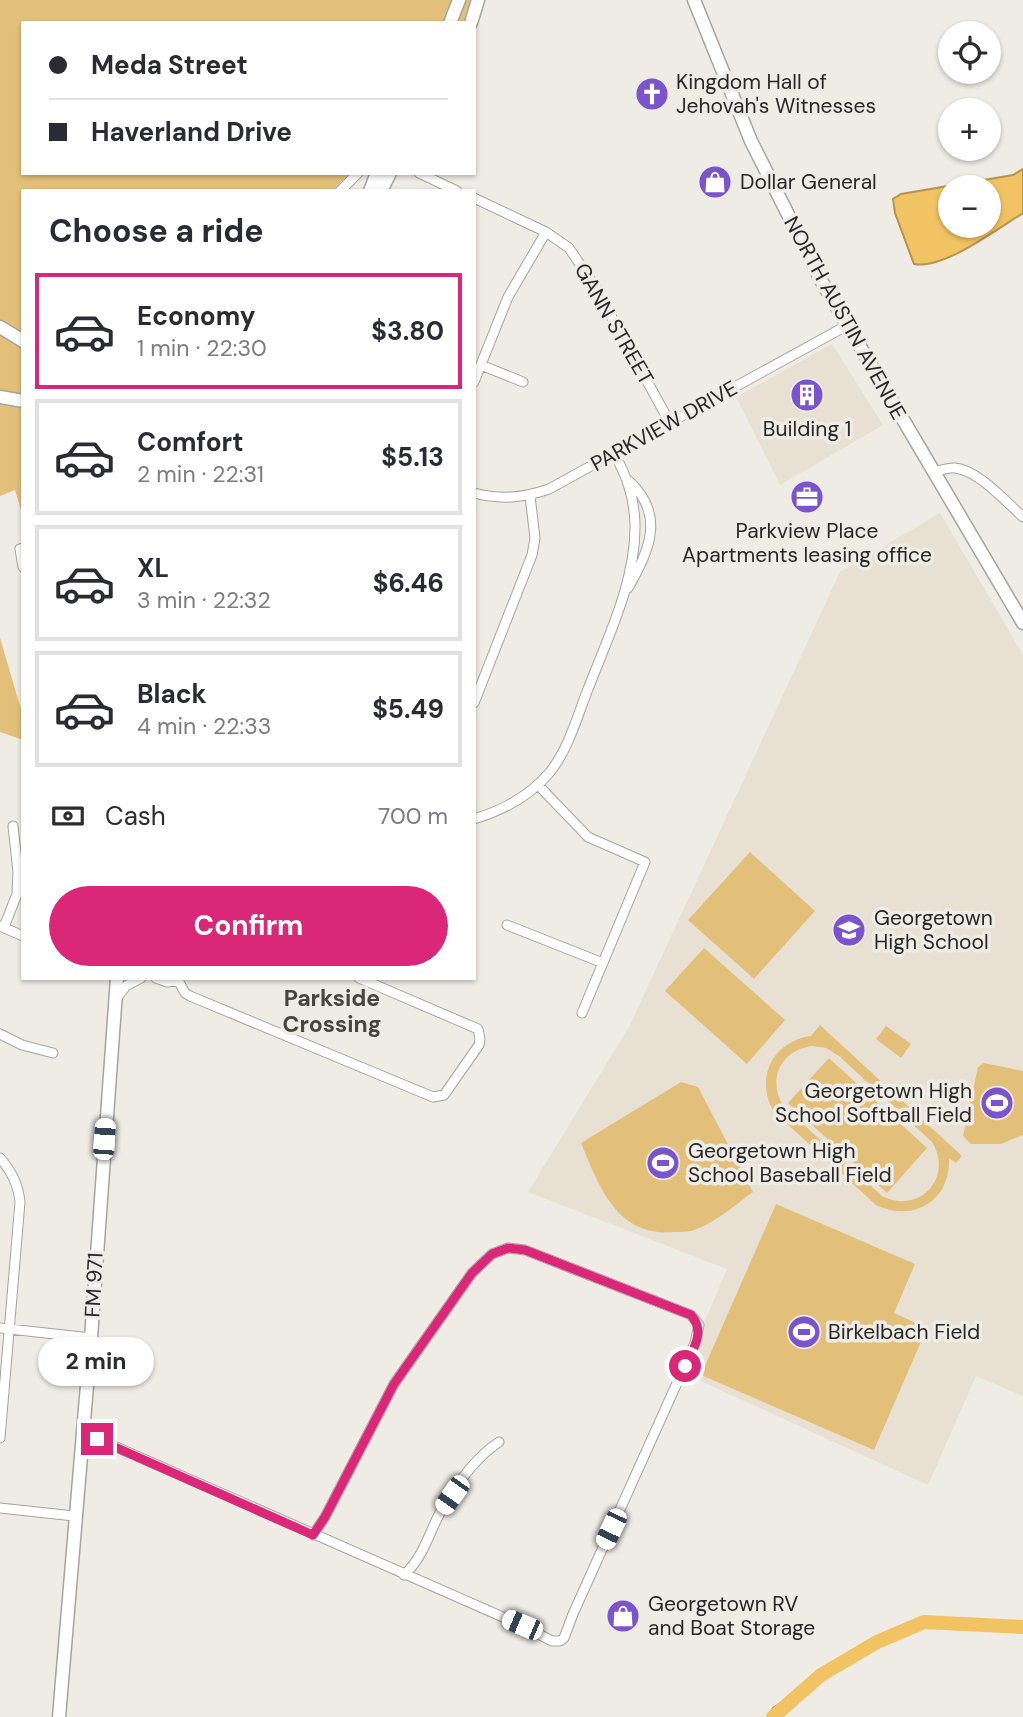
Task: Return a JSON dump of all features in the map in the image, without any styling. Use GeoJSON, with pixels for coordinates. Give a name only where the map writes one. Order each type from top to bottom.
{"type":"FeatureCollection","features":[{"type":"Feature","properties":{"kind":"main road"},"geometry":{"type":"LineString","coordinates":[[451,21],[458,0]]}},
{"type":"Feature","properties":{"kind":"main road"},"geometry":{"type":"LineString","coordinates":[[472,21],[478,0]]}},
{"type":"Feature","properties":{"kind":"main road","name":"NORTH AUSTIN AVENUE"},"geometry":{"type":"LineString","coordinates":[[694,0],[751,141],[783,207],[846,326],[1023,623]]}},
{"type":"Feature","properties":{"kind":"main road"},"geometry":{"type":"LineString","coordinates":[[0,327],[21,340]]}},
{"type":"Feature","properties":{"kind":"main road"},"geometry":{"type":"LineString","coordinates":[[0,397],[21,401]]}},
{"type":"Feature","properties":{"kind":"main road","name":"FM 971"},"geometry":{"type":"LineString","coordinates":[[58,1717],[91,1338],[117,980]]}},
{"type":"Feature","properties":{"kind":"street"},"geometry":{"type":"LineString","coordinates":[[342,189],[356,175]]}},
{"type":"Feature","properties":{"kind":"street"},"geometry":{"type":"LineString","coordinates":[[423,175],[453,189]]}},
{"type":"Feature","properties":{"kind":"street","name":"GANN STREET"},"geometry":{"type":"LineString","coordinates":[[476,199],[546,232],[569,248],[583,267],[669,421]]}},
{"type":"Feature","properties":{"kind":"street"},"geometry":{"type":"LineString","coordinates":[[476,377],[508,297],[546,232]]}},
{"type":"Feature","properties":{"kind":"street","name":"PARKVIEW DRIVE"},"geometry":{"type":"LineString","coordinates":[[476,493],[502,499],[530,495],[568,480],[669,421],[846,326]]}},
{"type":"Feature","properties":{"kind":"street"},"geometry":{"type":"LineString","coordinates":[[481,365],[523,382]]}},
{"type":"Feature","properties":{"kind":"street"},"geometry":{"type":"LineString","coordinates":[[476,818],[506,808],[538,785],[558,762],[567,745],[622,599],[643,559],[652,530],[644,499],[629,481],[614,453]]}},
{"type":"Feature","properties":{"kind":"street"},"geometry":{"type":"LineString","coordinates":[[933,472],[954,467],[971,474],[1023,517]]}},
{"type":"Feature","properties":{"kind":"street"},"geometry":{"type":"LineString","coordinates":[[622,599],[635,541],[629,481]]}},
{"type":"Feature","properties":{"kind":"street"},"geometry":{"type":"LineString","coordinates":[[476,698],[532,555],[535,538],[530,495]]}},
{"type":"Feature","properties":{"kind":"street"},"geometry":{"type":"LineString","coordinates":[[538,785],[588,837],[645,862],[582,1013]]}},
{"type":"Feature","properties":{"kind":"street"},"geometry":{"type":"LineString","coordinates":[[13,825],[18,872],[17,894],[2,926],[21,935]]}},
{"type":"Feature","properties":{"kind":"street"},"geometry":{"type":"LineString","coordinates":[[508,925],[603,963]]}},
{"type":"Feature","properties":{"kind":"street"},"geometry":{"type":"LineString","coordinates":[[115,1000],[127,986],[138,980]]}},
{"type":"Feature","properties":{"kind":"street"},"geometry":{"type":"LineString","coordinates":[[178,980],[185,993],[190,996],[433,1097],[444,1095],[479,1045],[478,1029],[364,980]]}},
{"type":"Feature","properties":{"kind":"street"},"geometry":{"type":"LineString","coordinates":[[0,1034],[22,1045],[53,1053]]}},
{"type":"Feature","properties":{"kind":"street"},"geometry":{"type":"LineString","coordinates":[[0,1158],[18,1185],[20,1202],[5,1329],[0,1438]]}},
{"type":"Feature","properties":{"kind":"street"},"geometry":{"type":"LineString","coordinates":[[82,1432],[313,1535],[404,1575],[522,1625],[552,1641],[560,1641],[564,1638],[603,1545],[695,1343],[699,1325],[691,1315],[537,1254],[508,1248],[492,1254],[472,1273],[394,1384],[313,1535]]}},
{"type":"Feature","properties":{"kind":"street"},"geometry":{"type":"LineString","coordinates":[[5,1329],[91,1338]]}},
{"type":"Feature","properties":{"kind":"street"},"geometry":{"type":"LineString","coordinates":[[404,1575],[419,1559],[442,1509],[462,1481],[486,1451],[499,1443]]}},
{"type":"Feature","properties":{"kind":"street"},"geometry":{"type":"LineString","coordinates":[[0,1508],[74,1516]]}},
{"type":"Feature","properties":{"kind":"shaded area"},"geometry":{"type":"Polygon","coordinates":[[[0,0],[478,0],[463,21],[21,21],[21,175],[348,175],[334,189],[21,189],[21,510],[15,490],[0,496],[0,0]]]}},
{"type":"Feature","properties":{"kind":"shaded area"},"geometry":{"type":"Polygon","coordinates":[[[1023,169],[1023,213],[1001,227],[1001,177],[1013,175],[1023,169]]]}},
{"type":"Feature","properties":{"kind":"shaded area"},"geometry":{"type":"Polygon","coordinates":[[[938,188],[938,238],[985,238],[940,261],[914,264],[895,213],[893,199],[901,194],[938,188]]]}},
{"type":"Feature","properties":{"kind":"shaded area"},"geometry":{"type":"Polygon","coordinates":[[[832,344],[883,425],[780,485],[736,397],[832,344]]]}},
{"type":"Feature","properties":{"kind":"shaded area","name":"Georgetown High School"},"geometry":{"type":"Polygon","coordinates":[[[940,513],[1023,655],[1023,1396],[976,1376],[928,1485],[683,1373],[727,1269],[528,1192],[629,1027],[840,572],[940,513]]]}},
{"type":"Feature","properties":{"kind":"shaded area"},"geometry":{"type":"Polygon","coordinates":[[[0,638],[21,709],[21,739],[0,732],[0,638]]]}},
{"type":"Feature","properties":{"kind":"shaded area"},"geometry":{"type":"Polygon","coordinates":[[[750,852],[815,911],[754,979],[688,920],[750,852]]]}},
{"type":"Feature","properties":{"kind":"shaded area"},"geometry":{"type":"Polygon","coordinates":[[[704,948],[785,1020],[747,1064],[665,991],[704,948]]]}},
{"type":"Feature","properties":{"kind":"shaded area"},"geometry":{"type":"Polygon","coordinates":[[[820,1025],[962,1156],[956,1163],[949,1158],[944,1186],[937,1197],[916,1209],[903,1211],[876,1205],[774,1112],[766,1086],[771,1063],[786,1045],[811,1036],[820,1025]],[[812,1046],[801,1049],[785,1060],[780,1067],[776,1086],[783,1106],[882,1196],[896,1201],[909,1201],[920,1197],[936,1180],[939,1168],[938,1155],[932,1142],[839,1056],[826,1048],[812,1046]]]}},
{"type":"Feature","properties":{"kind":"shaded area"},"geometry":{"type":"Polygon","coordinates":[[[886,1026],[911,1044],[901,1058],[876,1039],[886,1026]]]}},
{"type":"Feature","properties":{"kind":"shaded area"},"geometry":{"type":"Polygon","coordinates":[[[829,1058],[927,1148],[887,1193],[788,1103],[829,1058]]]}},
{"type":"Feature","properties":{"kind":"shaded area","name":"Georgetown High School Softball Field"},"geometry":{"type":"Polygon","coordinates":[[[984,1063],[1023,1071],[1023,1135],[1001,1144],[971,1144],[963,1136],[978,1067],[984,1063]]]}},
{"type":"Feature","properties":{"kind":"shaded area","name":"Georgetown High School Baseball Field"},"geometry":{"type":"Polygon","coordinates":[[[681,1082],[698,1087],[753,1192],[702,1227],[681,1232],[654,1231],[638,1226],[624,1217],[613,1205],[595,1176],[581,1143],[681,1082]]]}},
{"type":"Feature","properties":{"kind":"shaded area"},"geometry":{"type":"Polygon","coordinates":[[[776,1204],[915,1264],[894,1313],[927,1328],[874,1450],[701,1375],[776,1204]]]}},
{"type":"Feature","properties":{"kind":"shaded area"},"geometry":{"type":"Polygon","coordinates":[[[799,1691],[780,1717],[768,1717],[773,1708],[799,1691]]]}},
{"type":"Feature","properties":{"kind":"waterway"},"geometry":{"type":"LineString","coordinates":[[773,1717],[821,1675],[877,1642],[924,1622],[1023,1627]]}},
{"type":"Feature","properties":{"kind":"place","name":"Kingdom Hall of Jehovah's Witnesses"},"geometry":{"type":"Point","coordinates":[652,94]}},
{"type":"Feature","properties":{"kind":"place","name":"Dollar General"},"geometry":{"type":"Point","coordinates":[715,182]}},
{"type":"Feature","properties":{"kind":"place","name":"Building 1"},"geometry":{"type":"Point","coordinates":[807,395]}},
{"type":"Feature","properties":{"kind":"place","name":"Parkview Place Apartments leasing office"},"geometry":{"type":"Point","coordinates":[807,497]}},
{"type":"Feature","properties":{"kind":"place","name":"Georgetown High School"},"geometry":{"type":"Point","coordinates":[849,930]}},
{"type":"Feature","properties":{"kind":"place","name":"Georgetown High School Softball Field"},"geometry":{"type":"Point","coordinates":[997,1103]}},
{"type":"Feature","properties":{"kind":"place","name":"Georgetown High School Baseball Field"},"geometry":{"type":"Point","coordinates":[663,1163]}},
{"type":"Feature","properties":{"kind":"place","name":"Birkelbach Field"},"geometry":{"type":"Point","coordinates":[804,1332]}},
{"type":"Feature","properties":{"kind":"place","name":"Georgetown RV and Boat Storage"},"geometry":{"type":"Point","coordinates":[623,1616]}},
{"type":"Feature","properties":{"kind":"district","name":"Parkside Crossing"},"geometry":{"type":"Point","coordinates":[332,1011]}},
{"type":"Feature","properties":{"kind":"route"},"geometry":{"type":"LineString","coordinates":[[97,1439],[313,1535],[394,1384],[472,1273],[492,1254],[508,1248],[537,1254],[691,1315],[699,1325],[699,1332],[685,1366]]}}]}
